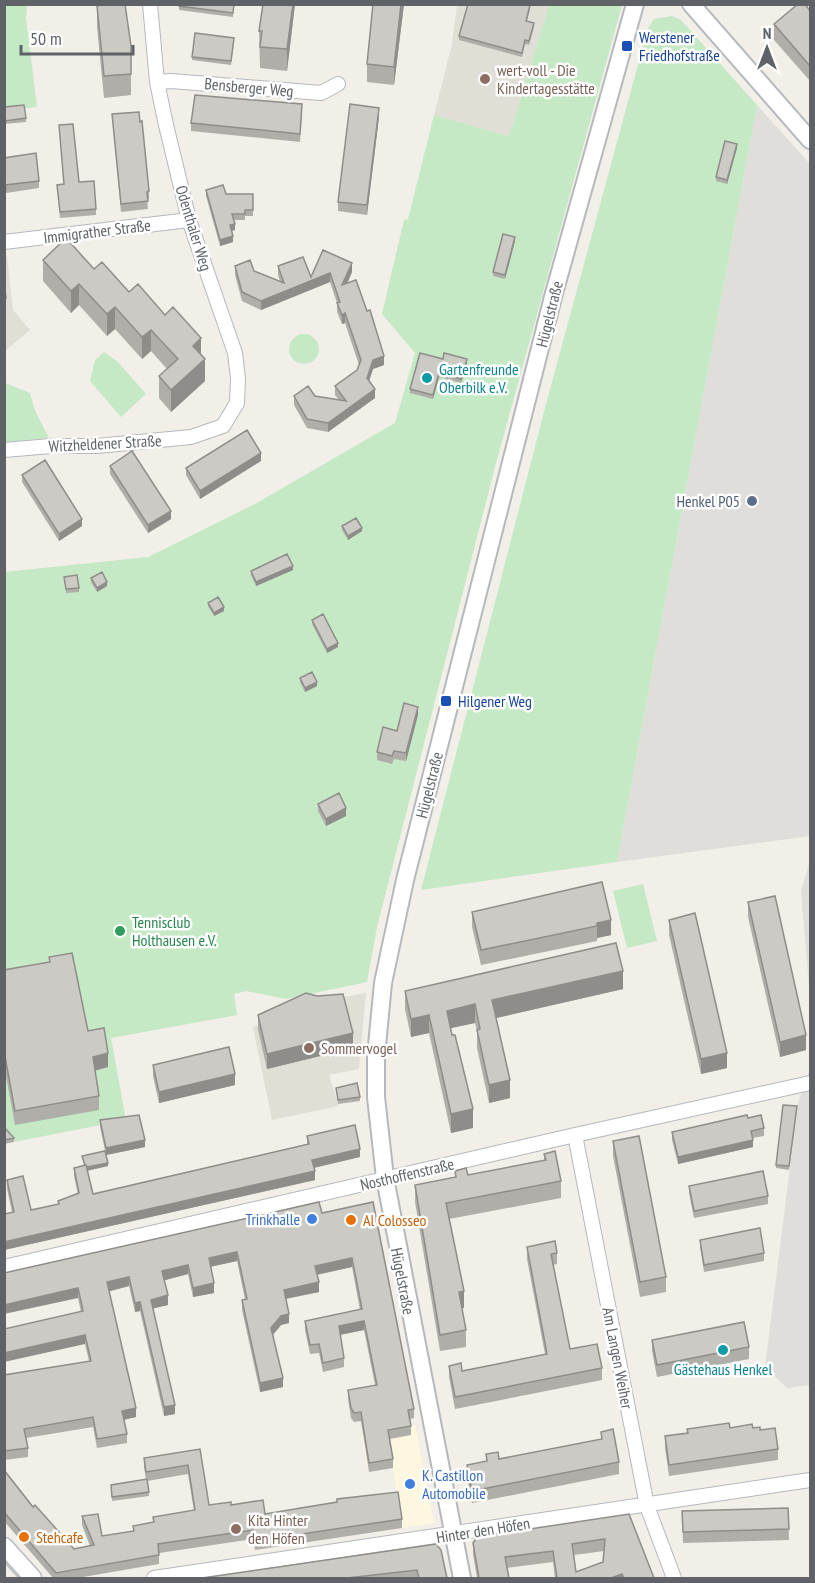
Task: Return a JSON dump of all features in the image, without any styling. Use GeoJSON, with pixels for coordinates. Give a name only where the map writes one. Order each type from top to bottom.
{"type":"FeatureCollection","features":[{"type":"Feature","properties":{"kind":"main road"},"geometry":{"type":"LineString","coordinates":[[4,1547],[32,1578]]}},
{"type":"Feature","properties":{"kind":"street","name":"Odenthaler Weg"},"geometry":{"type":"LineString","coordinates":[[150,4],[157,82],[189,220],[230,337],[238,370],[235,409],[223,426],[206,434]]}},
{"type":"Feature","properties":{"kind":"street","name":"Hügelstraße"},"geometry":{"type":"LineString","coordinates":[[462,1578],[385,1178],[378,1126],[376,1066],[388,952],[556,286],[635,4]]}},
{"type":"Feature","properties":{"kind":"street"},"geometry":{"type":"LineString","coordinates":[[691,4],[810,140]]}},
{"type":"Feature","properties":{"kind":"street","name":"Bensberger Weg"},"geometry":{"type":"LineString","coordinates":[[157,82],[171,81],[321,93],[338,84]]}},
{"type":"Feature","properties":{"kind":"street","name":"Immigrather Straße"},"geometry":{"type":"LineString","coordinates":[[4,242],[189,220]]}},
{"type":"Feature","properties":{"kind":"street","name":"Witzheldener Straße"},"geometry":{"type":"LineString","coordinates":[[4,450],[97,446],[206,434]]}},
{"type":"Feature","properties":{"kind":"street","name":"Nosthoffenstraße"},"geometry":{"type":"LineString","coordinates":[[4,1267],[385,1178],[810,1083]]}},
{"type":"Feature","properties":{"kind":"street","name":"Am Langen Weiher"},"geometry":{"type":"LineString","coordinates":[[575,1135],[647,1506],[674,1578]]}},
{"type":"Feature","properties":{"kind":"street","name":"Hinter den Höfen"},"geometry":{"type":"LineString","coordinates":[[154,1578],[810,1480]]}},
{"type":"Feature","properties":{"kind":"shaded area","name":"wert-voll - Die Kindertagesstätte"},"geometry":{"type":"Polygon","coordinates":[[[457,5],[549,5],[509,136],[434,115],[452,44],[457,5]]]}},
{"type":"Feature","properties":{"kind":"shaded area","name":"Henkel P05"},"geometry":{"type":"Polygon","coordinates":[[[757,105],[810,164],[810,836],[617,862],[757,105]]]}},
{"type":"Feature","properties":{"kind":"shaded area"},"geometry":{"type":"Polygon","coordinates":[[[7,256],[13,310],[30,330],[5,351],[4,257],[7,256]]]}},
{"type":"Feature","properties":{"kind":"shaded area"},"geometry":{"type":"Polygon","coordinates":[[[810,861],[810,998],[801,891],[810,861]]]}},
{"type":"Feature","properties":{"kind":"shaded area","name":"Sommervogel"},"geometry":{"type":"Polygon","coordinates":[[[366,993],[359,1069],[329,1075],[339,1106],[272,1120],[253,1027],[316,1002],[366,993]]]}},
{"type":"Feature","properties":{"kind":"shaded area"},"geometry":{"type":"Polygon","coordinates":[[[810,1068],[810,1385],[787,1388],[765,1367],[798,1103],[810,1068]]]}},
{"type":"Feature","properties":{"kind":"shaded area"},"geometry":{"type":"Polygon","coordinates":[[[415,1425],[434,1523],[402,1528],[392,1462],[367,1466],[362,1435],[415,1425]]]}},
{"type":"Feature","properties":{"kind":"green space"},"geometry":{"type":"Polygon","coordinates":[[[4,5],[27,5],[26,18],[37,107],[5,111],[4,5]]]}},
{"type":"Feature","properties":{"kind":"green space"},"geometry":{"type":"Polygon","coordinates":[[[549,5],[622,5],[495,467],[377,927],[367,982],[286,999],[246,991],[234,994],[237,1015],[111,1038],[126,1120],[14,1142],[4,1131],[4,572],[148,557],[253,505],[395,423],[415,353],[382,314],[404,220],[408,219],[434,115],[509,136],[549,5]]]}},
{"type":"Feature","properties":{"kind":"green space"},"geometry":{"type":"Polygon","coordinates":[[[672,16],[681,20],[757,105],[617,862],[421,890],[546,404],[648,28],[654,19],[672,16]]]}},
{"type":"Feature","properties":{"kind":"green space"},"geometry":{"type":"Polygon","coordinates":[[[304,334],[315,338],[319,349],[315,360],[304,364],[293,360],[289,349],[293,338],[304,334]]]}},
{"type":"Feature","properties":{"kind":"green space"},"geometry":{"type":"Polygon","coordinates":[[[104,352],[118,362],[146,394],[121,417],[90,381],[95,360],[104,352]]]}},
{"type":"Feature","properties":{"kind":"green space"},"geometry":{"type":"Polygon","coordinates":[[[5,383],[30,393],[35,411],[49,438],[5,442],[5,383]]]}},
{"type":"Feature","properties":{"kind":"green space"},"geometry":{"type":"Polygon","coordinates":[[[643,884],[657,941],[627,948],[613,891],[643,884]]]}},
{"type":"Feature","properties":{"kind":"building"},"geometry":{"type":"Polygon","coordinates":[[[125,4],[131,46],[131,74],[104,76],[97,6],[125,4]]]}},
{"type":"Feature","properties":{"kind":"building"},"geometry":{"type":"Polygon","coordinates":[[[179,4],[234,4],[233,13],[179,6],[179,4]]]}},
{"type":"Feature","properties":{"kind":"building"},"geometry":{"type":"Polygon","coordinates":[[[263,4],[293,4],[287,49],[260,47],[262,31],[259,31],[263,4]]]}},
{"type":"Feature","properties":{"kind":"building"},"geometry":{"type":"Polygon","coordinates":[[[373,4],[401,4],[394,67],[367,64],[373,4]]]}},
{"type":"Feature","properties":{"kind":"building"},"geometry":{"type":"Polygon","coordinates":[[[468,4],[530,5],[526,21],[534,23],[529,41],[525,40],[522,53],[459,36],[468,4]]]}},
{"type":"Feature","properties":{"kind":"building"},"geometry":{"type":"Polygon","coordinates":[[[798,4],[805,4],[810,11],[810,66],[774,24],[798,4]]]}},
{"type":"Feature","properties":{"kind":"building"},"geometry":{"type":"Polygon","coordinates":[[[195,33],[234,38],[231,61],[192,57],[195,33]]]}},
{"type":"Feature","properties":{"kind":"building"},"geometry":{"type":"Polygon","coordinates":[[[195,95],[302,104],[300,134],[191,123],[195,95]]]}},
{"type":"Feature","properties":{"kind":"building"},"geometry":{"type":"Polygon","coordinates":[[[350,104],[379,108],[367,205],[338,202],[350,104]]]}},
{"type":"Feature","properties":{"kind":"building"},"geometry":{"type":"Polygon","coordinates":[[[24,105],[26,118],[4,121],[4,107],[24,105]]]}},
{"type":"Feature","properties":{"kind":"building"},"geometry":{"type":"Polygon","coordinates":[[[139,112],[140,122],[142,121],[148,201],[121,204],[112,114],[139,112]]]}},
{"type":"Feature","properties":{"kind":"building"},"geometry":{"type":"Polygon","coordinates":[[[73,124],[79,182],[94,181],[96,209],[60,212],[57,185],[64,184],[59,125],[73,124]]]}},
{"type":"Feature","properties":{"kind":"building"},"geometry":{"type":"Polygon","coordinates":[[[725,141],[737,144],[727,180],[716,177],[725,141]]]}},
{"type":"Feature","properties":{"kind":"building"},"geometry":{"type":"Polygon","coordinates":[[[36,153],[39,181],[5,185],[4,189],[4,158],[36,153]]]}},
{"type":"Feature","properties":{"kind":"building"},"geometry":{"type":"Polygon","coordinates":[[[223,185],[226,194],[253,194],[253,210],[245,210],[245,214],[232,214],[235,224],[230,225],[233,236],[220,240],[206,190],[223,185]]]}},
{"type":"Feature","properties":{"kind":"building"},"geometry":{"type":"Polygon","coordinates":[[[503,234],[515,237],[505,275],[493,272],[503,234]]]}},
{"type":"Feature","properties":{"kind":"building"},"geometry":{"type":"Polygon","coordinates":[[[66,238],[94,269],[102,262],[129,292],[138,284],[165,315],[173,307],[201,338],[193,346],[205,359],[171,390],[159,376],[178,359],[151,330],[142,337],[115,307],[107,314],[79,284],[71,291],[43,260],[66,238]]]}},
{"type":"Feature","properties":{"kind":"building"},"geometry":{"type":"Polygon","coordinates":[[[323,250],[352,263],[342,285],[356,280],[367,311],[370,310],[384,356],[373,360],[367,378],[375,389],[328,423],[307,419],[294,396],[308,386],[315,396],[346,401],[335,386],[357,370],[361,360],[345,313],[342,315],[337,303],[340,302],[330,273],[261,301],[242,292],[235,266],[250,260],[254,271],[284,283],[278,266],[303,257],[311,277],[323,250]]]}},
{"type":"Feature","properties":{"kind":"building","name":"Gartenfreunde Oberbilk e.V."},"geometry":{"type":"Polygon","coordinates":[[[420,353],[443,359],[444,353],[467,359],[461,379],[439,373],[433,395],[410,389],[420,353]]]}},
{"type":"Feature","properties":{"kind":"building"},"geometry":{"type":"Polygon","coordinates":[[[247,430],[261,453],[200,491],[186,468],[247,430]]]}},
{"type":"Feature","properties":{"kind":"building"},"geometry":{"type":"Polygon","coordinates":[[[132,451],[171,511],[148,525],[110,466],[132,451]]]}},
{"type":"Feature","properties":{"kind":"building"},"geometry":{"type":"Polygon","coordinates":[[[45,460],[82,519],[59,534],[22,475],[45,460]]]}},
{"type":"Feature","properties":{"kind":"building"},"geometry":{"type":"Polygon","coordinates":[[[356,518],[362,528],[348,536],[342,526],[356,518]]]}},
{"type":"Feature","properties":{"kind":"building"},"geometry":{"type":"Polygon","coordinates":[[[287,554],[293,566],[256,582],[251,571],[287,554]]]}},
{"type":"Feature","properties":{"kind":"building"},"geometry":{"type":"Polygon","coordinates":[[[102,572],[107,582],[97,588],[91,578],[102,572]]]}},
{"type":"Feature","properties":{"kind":"building"},"geometry":{"type":"Polygon","coordinates":[[[77,575],[79,588],[66,589],[64,577],[77,575]]]}},
{"type":"Feature","properties":{"kind":"building"},"geometry":{"type":"Polygon","coordinates":[[[218,597],[224,607],[214,613],[208,603],[218,597]]]}},
{"type":"Feature","properties":{"kind":"building"},"geometry":{"type":"Polygon","coordinates":[[[323,614],[338,643],[327,649],[312,620],[323,614]]]}},
{"type":"Feature","properties":{"kind":"building"},"geometry":{"type":"Polygon","coordinates":[[[312,672],[317,682],[305,688],[300,678],[312,672]]]}},
{"type":"Feature","properties":{"kind":"building"},"geometry":{"type":"Polygon","coordinates":[[[404,703],[418,707],[406,753],[394,751],[392,756],[377,752],[383,727],[397,731],[404,703]]]}},
{"type":"Feature","properties":{"kind":"building"},"geometry":{"type":"Polygon","coordinates":[[[339,793],[346,808],[326,819],[318,804],[339,793]]]}},
{"type":"Feature","properties":{"kind":"building"},"geometry":{"type":"Polygon","coordinates":[[[602,882],[611,920],[597,923],[597,926],[481,950],[472,912],[602,882]]]}},
{"type":"Feature","properties":{"kind":"building"},"geometry":{"type":"Polygon","coordinates":[[[775,896],[806,1035],[780,1042],[748,902],[775,896]]]}},
{"type":"Feature","properties":{"kind":"building"},"geometry":{"type":"Polygon","coordinates":[[[695,913],[727,1053],[701,1059],[669,920],[695,913]]]}},
{"type":"Feature","properties":{"kind":"building"},"geometry":{"type":"Polygon","coordinates":[[[616,943],[623,971],[492,1000],[510,1080],[489,1085],[477,1030],[480,1029],[475,1004],[447,1011],[473,1109],[451,1114],[429,1015],[411,1019],[405,991],[616,943]]]}},
{"type":"Feature","properties":{"kind":"building"},"geometry":{"type":"Polygon","coordinates":[[[72,953],[88,1031],[104,1028],[108,1053],[93,1057],[99,1096],[15,1111],[4,1051],[4,970],[50,962],[49,957],[72,953]]]}},
{"type":"Feature","properties":{"kind":"building"},"geometry":{"type":"Polygon","coordinates":[[[306,993],[317,996],[343,994],[353,1033],[267,1054],[258,1015],[306,993]]]}},
{"type":"Feature","properties":{"kind":"building"},"geometry":{"type":"Polygon","coordinates":[[[229,1047],[235,1074],[159,1092],[153,1065],[229,1047]]]}},
{"type":"Feature","properties":{"kind":"building"},"geometry":{"type":"Polygon","coordinates":[[[357,1083],[360,1097],[338,1100],[336,1088],[357,1083]]]}},
{"type":"Feature","properties":{"kind":"building"},"geometry":{"type":"Polygon","coordinates":[[[783,1105],[797,1106],[789,1166],[776,1165],[783,1105]]]}},
{"type":"Feature","properties":{"kind":"building"},"geometry":{"type":"Polygon","coordinates":[[[139,1115],[145,1140],[106,1148],[100,1120],[139,1115]]]}},
{"type":"Feature","properties":{"kind":"building"},"geometry":{"type":"Polygon","coordinates":[[[747,1115],[748,1118],[761,1115],[764,1128],[751,1131],[753,1140],[678,1157],[672,1132],[747,1115]]]}},
{"type":"Feature","properties":{"kind":"building"},"geometry":{"type":"Polygon","coordinates":[[[355,1125],[360,1149],[312,1160],[315,1171],[4,1242],[4,1214],[14,1212],[7,1180],[23,1176],[31,1210],[59,1204],[58,1201],[79,1193],[74,1168],[86,1165],[93,1194],[309,1144],[307,1136],[355,1125]]]}},
{"type":"Feature","properties":{"kind":"building"},"geometry":{"type":"Polygon","coordinates":[[[4,1127],[14,1138],[4,1140],[4,1127]]]}},
{"type":"Feature","properties":{"kind":"building"},"geometry":{"type":"Polygon","coordinates":[[[639,1136],[666,1277],[640,1282],[613,1141],[639,1136]]]}},
{"type":"Feature","properties":{"kind":"building"},"geometry":{"type":"Polygon","coordinates":[[[105,1151],[108,1163],[87,1167],[85,1165],[82,1156],[105,1151]]]}},
{"type":"Feature","properties":{"kind":"building"},"geometry":{"type":"Polygon","coordinates":[[[555,1151],[561,1181],[446,1203],[464,1291],[459,1292],[466,1330],[440,1335],[415,1185],[456,1177],[455,1171],[466,1168],[468,1175],[546,1160],[544,1154],[555,1151]]]}},
{"type":"Feature","properties":{"kind":"building"},"geometry":{"type":"Polygon","coordinates":[[[763,1171],[768,1196],[694,1211],[689,1186],[763,1171]]]}},
{"type":"Feature","properties":{"kind":"building"},"geometry":{"type":"Polygon","coordinates":[[[319,1202],[322,1213],[373,1202],[414,1409],[408,1410],[411,1426],[388,1430],[393,1459],[369,1463],[361,1412],[354,1413],[351,1408],[348,1390],[377,1385],[364,1321],[339,1326],[344,1358],[323,1363],[319,1344],[310,1345],[305,1321],[362,1309],[352,1258],[315,1266],[319,1282],[284,1290],[289,1314],[281,1316],[271,1328],[283,1378],[260,1383],[242,1300],[247,1299],[237,1252],[209,1258],[214,1283],[193,1288],[188,1265],[162,1271],[168,1295],[151,1300],[175,1405],[164,1407],[140,1302],[135,1303],[129,1277],[107,1282],[136,1408],[122,1411],[127,1434],[97,1439],[93,1417],[24,1429],[28,1448],[4,1451],[4,1375],[91,1361],[85,1335],[4,1353],[4,1329],[83,1311],[78,1288],[4,1305],[4,1273],[319,1202]]]}},
{"type":"Feature","properties":{"kind":"building"},"geometry":{"type":"Polygon","coordinates":[[[760,1228],[764,1253],[704,1265],[700,1240],[760,1228]]]}},
{"type":"Feature","properties":{"kind":"building"},"geometry":{"type":"Polygon","coordinates":[[[555,1241],[557,1253],[551,1254],[570,1349],[597,1344],[602,1368],[455,1397],[449,1366],[461,1363],[462,1371],[547,1354],[527,1247],[555,1241]]]}},
{"type":"Feature","properties":{"kind":"building"},"geometry":{"type":"Polygon","coordinates":[[[744,1322],[749,1347],[657,1365],[652,1340],[744,1322]]]}},
{"type":"Feature","properties":{"kind":"building"},"geometry":{"type":"Polygon","coordinates":[[[729,1423],[730,1428],[752,1424],[753,1428],[760,1427],[760,1430],[775,1428],[778,1449],[669,1465],[665,1436],[688,1433],[687,1429],[729,1423]]]}},
{"type":"Feature","properties":{"kind":"building"},"geometry":{"type":"Polygon","coordinates":[[[613,1429],[619,1462],[472,1491],[467,1465],[487,1461],[486,1454],[498,1452],[499,1459],[602,1439],[601,1432],[613,1429]]]}},
{"type":"Feature","properties":{"kind":"building"},"geometry":{"type":"Polygon","coordinates":[[[200,1449],[209,1505],[231,1502],[231,1505],[263,1500],[265,1514],[337,1502],[337,1499],[398,1492],[402,1519],[255,1541],[253,1530],[158,1544],[159,1555],[56,1573],[4,1512],[4,1470],[33,1507],[35,1505],[74,1549],[94,1545],[82,1516],[98,1514],[102,1536],[134,1531],[133,1526],[154,1522],[153,1517],[195,1510],[188,1465],[146,1472],[144,1458],[200,1449]]]}},
{"type":"Feature","properties":{"kind":"building"},"geometry":{"type":"Polygon","coordinates":[[[147,1479],[149,1492],[112,1497],[111,1485],[147,1479]]]}},
{"type":"Feature","properties":{"kind":"building"},"geometry":{"type":"Polygon","coordinates":[[[788,1508],[789,1529],[683,1532],[682,1511],[788,1508]]]}},
{"type":"Feature","properties":{"kind":"building"},"geometry":{"type":"Polygon","coordinates":[[[629,1514],[654,1578],[624,1578],[622,1574],[611,1578],[557,1578],[553,1551],[505,1557],[509,1578],[479,1578],[473,1543],[477,1537],[629,1514]],[[605,1539],[572,1544],[576,1572],[603,1562],[605,1539]]]}},
{"type":"Feature","properties":{"kind":"building"},"geometry":{"type":"Polygon","coordinates":[[[436,1544],[441,1550],[447,1578],[419,1578],[417,1570],[347,1578],[202,1578],[436,1544]]]}},
{"type":"Feature","properties":{"kind":"tram line"},"geometry":{"type":"LineString","coordinates":[[4,1559],[21,1578]]}},
{"type":"Feature","properties":{"kind":"place","name":"Werstener Friedhofstraße"},"geometry":{"type":"Point","coordinates":[627,46]}},
{"type":"Feature","properties":{"kind":"place","name":"wert-voll - Die Kindertagesstätte"},"geometry":{"type":"Point","coordinates":[485,79]}},
{"type":"Feature","properties":{"kind":"place","name":"Gartenfreunde Oberbilk e.V."},"geometry":{"type":"Point","coordinates":[427,378]}},
{"type":"Feature","properties":{"kind":"place","name":"Henkel P05"},"geometry":{"type":"Point","coordinates":[752,501]}},
{"type":"Feature","properties":{"kind":"place","name":"Hilgener Weg"},"geometry":{"type":"Point","coordinates":[446,701]}},
{"type":"Feature","properties":{"kind":"place","name":"Tennisclub Holthausen e.V."},"geometry":{"type":"Point","coordinates":[120,931]}},
{"type":"Feature","properties":{"kind":"place","name":"Sommervogel"},"geometry":{"type":"Point","coordinates":[309,1048]}},
{"type":"Feature","properties":{"kind":"place","name":"Trinkhalle"},"geometry":{"type":"Point","coordinates":[312,1219]}},
{"type":"Feature","properties":{"kind":"place","name":"Al Colosseo"},"geometry":{"type":"Point","coordinates":[351,1220]}},
{"type":"Feature","properties":{"kind":"place","name":"Gästehaus Henkel"},"geometry":{"type":"Point","coordinates":[723,1350]}},
{"type":"Feature","properties":{"kind":"place","name":"K. Castillon Automobile"},"geometry":{"type":"Point","coordinates":[410,1484]}},
{"type":"Feature","properties":{"kind":"place","name":"Kita Hinter den Höfen"},"geometry":{"type":"Point","coordinates":[236,1529]}},
{"type":"Feature","properties":{"kind":"place","name":"Stehcafe"},"geometry":{"type":"Point","coordinates":[24,1537]}}]}
